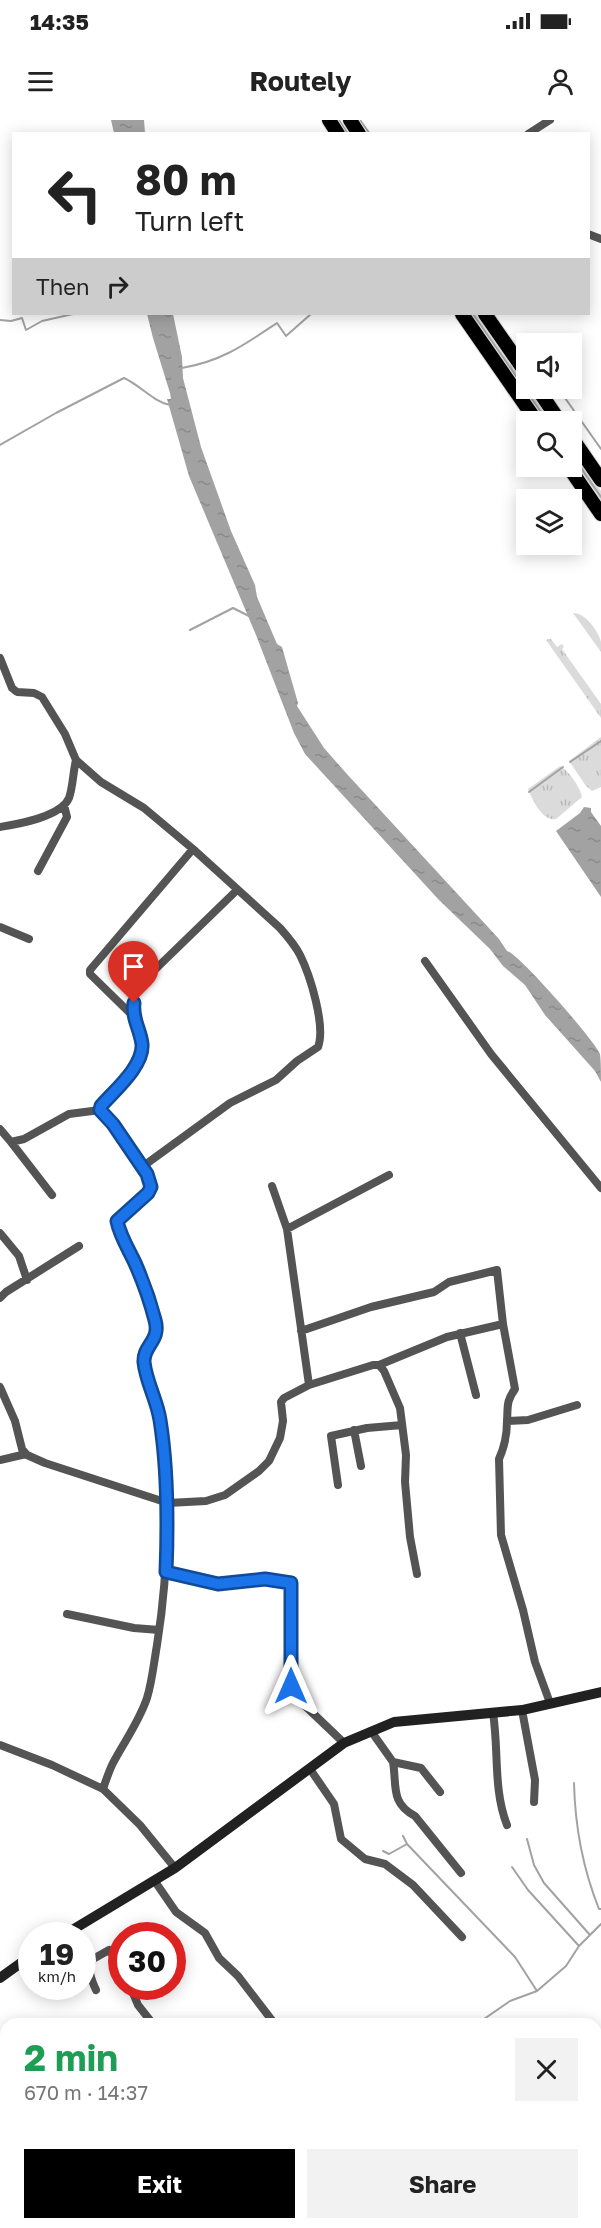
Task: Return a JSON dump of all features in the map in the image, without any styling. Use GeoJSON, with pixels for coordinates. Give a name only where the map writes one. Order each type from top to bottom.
{"type":"FeatureCollection","features":[{"type":"Feature","properties":{"kind":"highway"},"geometry":{"type":"LineString","coordinates":[[463,315],[529,411]]}},
{"type":"Feature","properties":{"kind":"highway"},"geometry":{"type":"LineString","coordinates":[[486,315],[516,359]]}},
{"type":"Feature","properties":{"kind":"highway"},"geometry":{"type":"LineString","coordinates":[[582,452],[601,480]]}},
{"type":"Feature","properties":{"kind":"highway"},"geometry":{"type":"LineString","coordinates":[[576,477],[601,514]]}},
{"type":"Feature","properties":{"kind":"street"},"geometry":{"type":"LineString","coordinates":[[531,132],[550,120]]}},
{"type":"Feature","properties":{"kind":"street"},"geometry":{"type":"LineString","coordinates":[[0,658],[12,688],[17,692],[34,693],[42,697],[76,760],[101,783],[144,808],[193,849],[293,942],[301,956],[315,1000],[320,1043],[313,1051],[297,1061],[276,1080],[230,1102],[142,1167]]}},
{"type":"Feature","properties":{"kind":"street"},"geometry":{"type":"LineString","coordinates":[[0,827],[27,822],[64,805],[70,796],[76,760]]}},
{"type":"Feature","properties":{"kind":"street"},"geometry":{"type":"LineString","coordinates":[[38,871],[67,817],[64,805]]}},
{"type":"Feature","properties":{"kind":"street"},"geometry":{"type":"LineString","coordinates":[[100,1110],[140,1060],[142,1047],[133,1016],[92,978],[90,970],[193,849]]}},
{"type":"Feature","properties":{"kind":"street"},"geometry":{"type":"LineString","coordinates":[[133,1016],[135,989],[237,890]]}},
{"type":"Feature","properties":{"kind":"street"},"geometry":{"type":"LineString","coordinates":[[0,927],[29,939]]}},
{"type":"Feature","properties":{"kind":"street"},"geometry":{"type":"LineString","coordinates":[[425,961],[490,1054],[601,1188]]}},
{"type":"Feature","properties":{"kind":"street"},"geometry":{"type":"LineString","coordinates":[[100,1110],[113,1124],[142,1167],[151,1187],[148,1193],[117,1221],[141,1276],[156,1322],[155,1341],[146,1351],[144,1359],[160,1420],[168,1503],[166,1572],[147,1698],[139,1718],[112,1765],[103,1789]]}},
{"type":"Feature","properties":{"kind":"street"},"geometry":{"type":"LineString","coordinates":[[10,1142],[24,1139],[69,1114],[100,1110]]}},
{"type":"Feature","properties":{"kind":"street"},"geometry":{"type":"LineString","coordinates":[[0,1128],[52,1195]]}},
{"type":"Feature","properties":{"kind":"street"},"geometry":{"type":"LineString","coordinates":[[287,1229],[389,1175]]}},
{"type":"Feature","properties":{"kind":"street"},"geometry":{"type":"LineString","coordinates":[[272,1186],[287,1229],[309,1386]]}},
{"type":"Feature","properties":{"kind":"street"},"geometry":{"type":"LineString","coordinates":[[0,1233],[18,1256],[27,1280]]}},
{"type":"Feature","properties":{"kind":"street"},"geometry":{"type":"LineString","coordinates":[[0,1298],[80,1246]]}},
{"type":"Feature","properties":{"kind":"street"},"geometry":{"type":"LineString","coordinates":[[301,1331],[371,1307],[434,1292],[449,1282],[496,1270],[515,1389],[508,1398],[507,1421],[499,1459],[501,1535],[523,1610],[535,1662],[550,1703]]}},
{"type":"Feature","properties":{"kind":"street"},"geometry":{"type":"LineString","coordinates":[[0,1387],[15,1421],[22,1449],[26,1454],[45,1463],[168,1503],[206,1501],[225,1495],[259,1472],[269,1461],[280,1438],[283,1421],[281,1402],[284,1398],[309,1386],[379,1365],[460,1333],[503,1324]]}},
{"type":"Feature","properties":{"kind":"street"},"geometry":{"type":"LineString","coordinates":[[460,1333],[476,1395]]}},
{"type":"Feature","properties":{"kind":"street"},"geometry":{"type":"LineString","coordinates":[[379,1365],[384,1371],[400,1408],[406,1455],[406,1493],[417,1574]]}},
{"type":"Feature","properties":{"kind":"street"},"geometry":{"type":"LineString","coordinates":[[507,1421],[528,1420],[577,1405]]}},
{"type":"Feature","properties":{"kind":"street"},"geometry":{"type":"LineString","coordinates":[[338,1485],[331,1436],[354,1430],[402,1425]]}},
{"type":"Feature","properties":{"kind":"street"},"geometry":{"type":"LineString","coordinates":[[354,1430],[361,1466]]}},
{"type":"Feature","properties":{"kind":"street"},"geometry":{"type":"LineString","coordinates":[[0,1460],[26,1454]]}},
{"type":"Feature","properties":{"kind":"street"},"geometry":{"type":"LineString","coordinates":[[166,1572],[218,1584],[265,1579],[291,1583],[291,1686],[298,1699],[344,1743]]}},
{"type":"Feature","properties":{"kind":"street"},"geometry":{"type":"LineString","coordinates":[[67,1614],[134,1628],[159,1630]]}},
{"type":"Feature","properties":{"kind":"street"},"geometry":{"type":"LineString","coordinates":[[95,1922],[154,1880],[175,1868],[344,1743],[394,1722],[522,1710],[601,1692]]}},
{"type":"Feature","properties":{"kind":"street"},"geometry":{"type":"LineString","coordinates":[[522,1710],[535,1780],[534,1802]]}},
{"type":"Feature","properties":{"kind":"street"},"geometry":{"type":"LineString","coordinates":[[493,1713],[497,1740],[497,1780],[507,1825]]}},
{"type":"Feature","properties":{"kind":"street"},"geometry":{"type":"LineString","coordinates":[[371,1731],[393,1762],[394,1790],[399,1802],[408,1813],[415,1816],[461,1873]]}},
{"type":"Feature","properties":{"kind":"street"},"geometry":{"type":"LineString","coordinates":[[0,1744],[103,1789],[140,1825],[175,1868]]}},
{"type":"Feature","properties":{"kind":"street"},"geometry":{"type":"LineString","coordinates":[[393,1762],[421,1768],[440,1792]]}},
{"type":"Feature","properties":{"kind":"street"},"geometry":{"type":"LineString","coordinates":[[309,1769],[334,1804],[341,1839],[365,1859],[385,1864],[413,1885],[462,1936]]}},
{"type":"Feature","properties":{"kind":"street"},"geometry":{"type":"LineString","coordinates":[[154,1880],[176,1912],[205,1933],[219,1958],[238,1976],[270,2018]]}},
{"type":"Feature","properties":{"kind":"street"},"geometry":{"type":"LineString","coordinates":[[0,1978],[18,1965]]}},
{"type":"Feature","properties":{"kind":"street"},"geometry":{"type":"LineString","coordinates":[[136,2000],[148,2018]]}},
{"type":"Feature","properties":{"kind":"green space"},"geometry":{"type":"Polygon","coordinates":[[[468,315],[479,315],[516,369],[516,384],[468,315]]]}},
{"type":"Feature","properties":{"kind":"green space"},"geometry":{"type":"Polygon","coordinates":[[[527,399],[537,399],[546,411],[535,411],[527,399]]]}},
{"type":"Feature","properties":{"kind":"green space"},"geometry":{"type":"Polygon","coordinates":[[[582,463],[601,491],[601,506],[581,477],[582,463]]]}},
{"type":"Feature","properties":{"kind":"green space"},"geometry":{"type":"Polygon","coordinates":[[[573,613],[582,616],[594,628],[600,638],[601,652],[573,613]]]}},
{"type":"Feature","properties":{"kind":"green space"},"geometry":{"type":"Polygon","coordinates":[[[551,639],[557,647],[562,644],[564,647],[562,649],[601,704],[601,718],[546,640],[551,639]]]}},
{"type":"Feature","properties":{"kind":"green space"},"geometry":{"type":"Polygon","coordinates":[[[601,737],[601,787],[592,791],[569,761],[601,737]]]}},
{"type":"Feature","properties":{"kind":"green space"},"geometry":{"type":"Polygon","coordinates":[[[560,766],[574,780],[582,797],[556,819],[551,819],[542,814],[528,789],[560,766]]]}},
{"type":"Feature","properties":{"kind":"water"},"geometry":{"type":"Polygon","coordinates":[[[111,120],[144,120],[145,132],[114,132],[111,120]]]}},
{"type":"Feature","properties":{"kind":"water"},"geometry":{"type":"Polygon","coordinates":[[[147,315],[173,315],[182,357],[183,378],[201,447],[231,531],[255,585],[257,597],[277,644],[282,647],[297,706],[324,748],[346,773],[499,939],[507,951],[514,955],[556,998],[585,1033],[600,1054],[601,1082],[595,1071],[545,1015],[525,985],[503,966],[490,949],[439,900],[305,754],[294,733],[256,635],[189,476],[167,399],[171,399],[170,393],[147,315]]]}},
{"type":"Feature","properties":{"kind":"water"},"geometry":{"type":"Polygon","coordinates":[[[584,807],[591,808],[591,812],[601,826],[601,897],[556,831],[580,813],[584,807]]]}},
{"type":"Feature","properties":{"kind":"waterway"},"geometry":{"type":"LineString","coordinates":[[339,120],[347,132]]}},
{"type":"Feature","properties":{"kind":"waterway"},"geometry":{"type":"LineString","coordinates":[[360,120],[369,132]]}},
{"type":"Feature","properties":{"kind":"waterway"},"geometry":{"type":"LineString","coordinates":[[0,320],[11,321],[22,318],[26,330],[42,321],[69,315]]}},
{"type":"Feature","properties":{"kind":"waterway"},"geometry":{"type":"LineString","coordinates":[[182,368],[221,356],[277,323],[286,336],[310,315]]}},
{"type":"Feature","properties":{"kind":"waterway"},"geometry":{"type":"LineString","coordinates":[[474,315],[540,411]]}},
{"type":"Feature","properties":{"kind":"waterway"},"geometry":{"type":"LineString","coordinates":[[0,445],[124,378],[157,400],[170,405]]}},
{"type":"Feature","properties":{"kind":"waterway"},"geometry":{"type":"LineString","coordinates":[[566,399],[601,449]]}},
{"type":"Feature","properties":{"kind":"waterway"},"geometry":{"type":"LineString","coordinates":[[582,469],[601,497]]}},
{"type":"Feature","properties":{"kind":"waterway"},"geometry":{"type":"LineString","coordinates":[[190,630],[233,608],[249,616]]}},
{"type":"Feature","properties":{"kind":"waterway"},"geometry":{"type":"LineString","coordinates":[[570,762],[601,741]]}},
{"type":"Feature","properties":{"kind":"waterway"},"geometry":{"type":"LineString","coordinates":[[529,792],[563,767]]}},
{"type":"Feature","properties":{"kind":"waterway"},"geometry":{"type":"LineString","coordinates":[[574,1783],[581,1847],[593,1894],[601,1909]]}},
{"type":"Feature","properties":{"kind":"waterway"},"geometry":{"type":"LineString","coordinates":[[403,1836],[407,1844],[515,1957],[537,1991]]}},
{"type":"Feature","properties":{"kind":"waterway"},"geometry":{"type":"LineString","coordinates":[[527,1839],[534,1865],[544,1883],[590,1935]]}},
{"type":"Feature","properties":{"kind":"waterway"},"geometry":{"type":"LineString","coordinates":[[383,1851],[389,1854],[407,1844]]}},
{"type":"Feature","properties":{"kind":"waterway"},"geometry":{"type":"LineString","coordinates":[[512,1867],[528,1890],[579,1946]]}},
{"type":"Feature","properties":{"kind":"waterway"},"geometry":{"type":"LineString","coordinates":[[485,2018],[510,2001],[537,1991],[566,1966],[579,1946],[601,1924]]}},
{"type":"Feature","properties":{"kind":"route"},"geometry":{"type":"LineString","coordinates":[[134,1003],[133,1016],[142,1047],[140,1060],[100,1110],[113,1124],[147,1174],[151,1187],[148,1193],[117,1221],[141,1276],[156,1322],[155,1341],[146,1351],[144,1359],[160,1420],[168,1503],[166,1572],[218,1584],[265,1579],[291,1583],[291,1686]]}}]}
